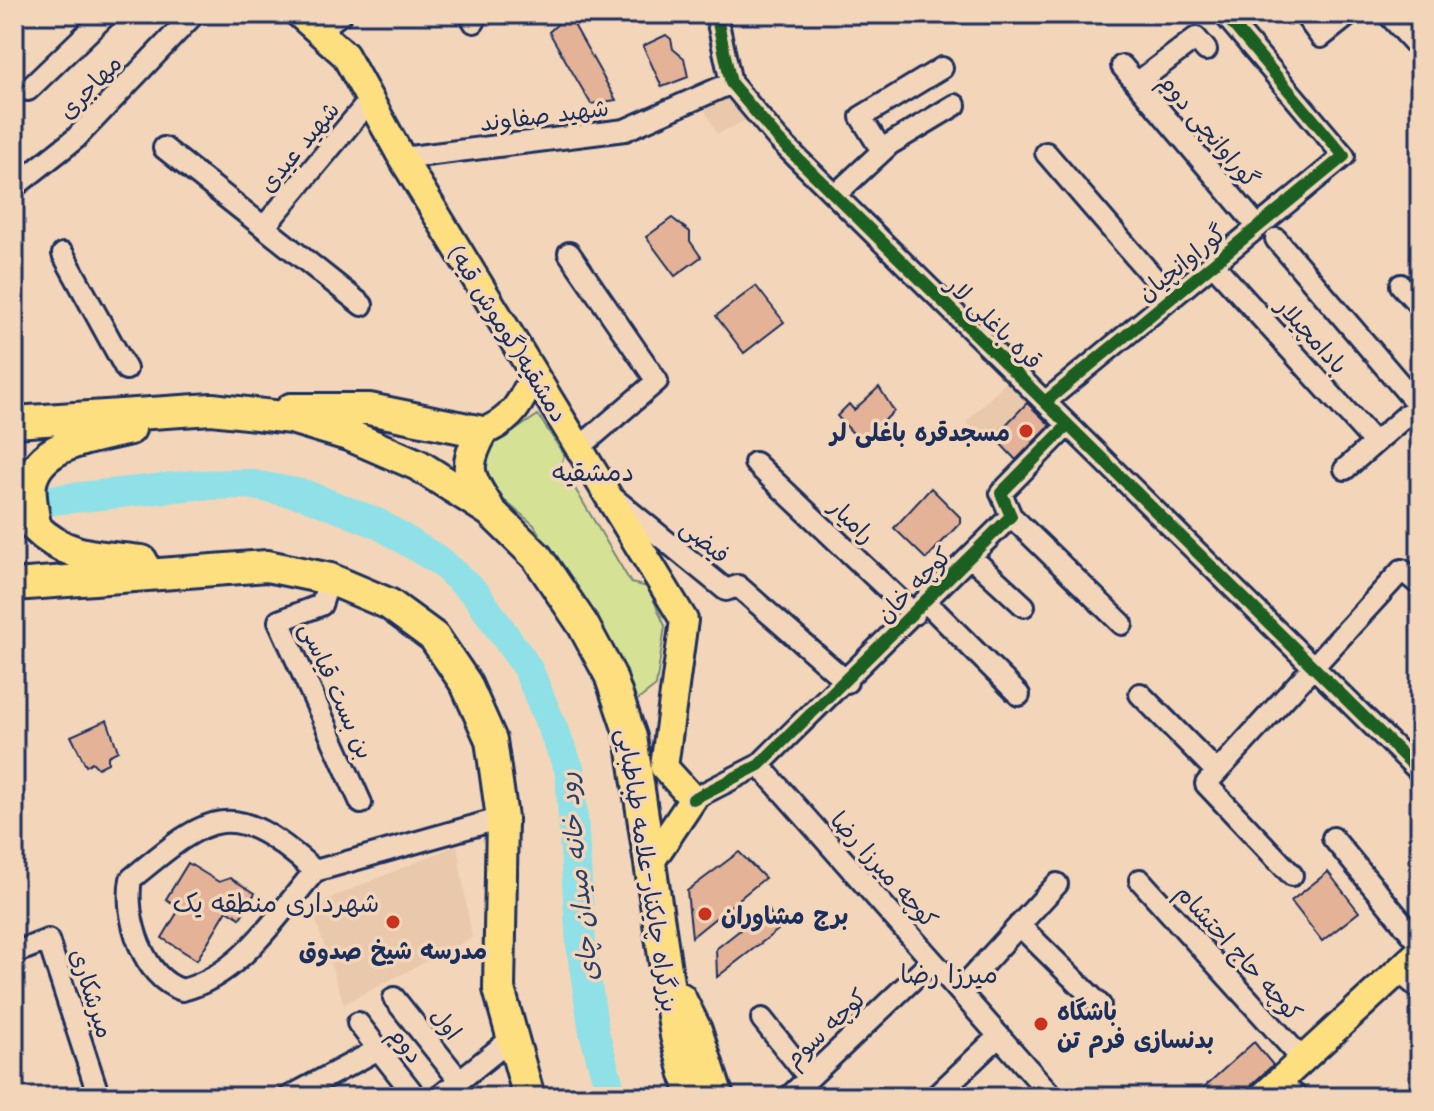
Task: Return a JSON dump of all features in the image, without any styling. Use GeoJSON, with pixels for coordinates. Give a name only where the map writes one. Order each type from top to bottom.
{"type":"FeatureCollection","features":[{"type":"Feature","properties":{"kind":"highway"},"geometry":{"type":"LineString","coordinates":[[208,569],[77,554],[52,544],[35,527],[31,482],[42,463],[64,445],[212,409],[369,409],[482,432],[469,457],[470,480],[490,511]]}},
{"type":"Feature","properties":{"kind":"highway","name":"بزرگراه چایکنار-علامه طباطبایی"},"geometry":{"type":"LineString","coordinates":[[14,422],[212,409],[291,418],[351,436],[418,465],[490,511],[537,557],[583,625],[610,675],[631,737],[652,860],[676,1036],[692,1097]]}},
{"type":"Feature","properties":{"kind":"highway"},"geometry":{"type":"LineString","coordinates":[[14,505],[14,528]]}},
{"type":"Feature","properties":{"kind":"highway"},"geometry":{"type":"LineString","coordinates":[[14,585],[267,566],[330,579],[389,604],[434,637],[466,684],[491,740],[502,818],[499,989],[529,1097]]}},
{"type":"Feature","properties":{"kind":"highway"},"geometry":{"type":"LineString","coordinates":[[668,973],[696,1030],[718,1097]]}},
{"type":"Feature","properties":{"kind":"main road","name":"دمشقیه(گوموش قیه)"},"geometry":{"type":"LineString","coordinates":[[309,22],[345,55],[402,158],[684,620],[664,767],[693,799]]}},
{"type":"Feature","properties":{"kind":"main road"},"geometry":{"type":"LineString","coordinates":[[482,432],[504,424],[521,405],[534,374]]}},
{"type":"Feature","properties":{"kind":"main road"},"geometry":{"type":"LineString","coordinates":[[652,860],[693,799]]}},
{"type":"Feature","properties":{"kind":"main road"},"geometry":{"type":"LineString","coordinates":[[1280,1092],[1303,1060],[1420,951]]}},
{"type":"Feature","properties":{"kind":"street"},"geometry":{"type":"LineString","coordinates":[[28,90],[107,14]]}},
{"type":"Feature","properties":{"kind":"street","name":"مهاجری"},"geometry":{"type":"LineString","coordinates":[[14,187],[75,139],[194,14]]}},
{"type":"Feature","properties":{"kind":"street"},"geometry":{"type":"LineString","coordinates":[[309,22],[341,14]]}},
{"type":"Feature","properties":{"kind":"street","name":"قره باغلی لار"},"geometry":{"type":"LineString","coordinates":[[716,14],[731,83],[779,140],[1420,772]]}},
{"type":"Feature","properties":{"kind":"street","name":"گوراوانچیان"},"geometry":{"type":"LineString","coordinates":[[1045,402],[1344,156],[1224,14]]}},
{"type":"Feature","properties":{"kind":"street"},"geometry":{"type":"LineString","coordinates":[[1304,14],[1321,37],[1350,14]]}},
{"type":"Feature","properties":{"kind":"street"},"geometry":{"type":"LineString","coordinates":[[1388,14],[1420,49]]}},
{"type":"Feature","properties":{"kind":"street"},"geometry":{"type":"LineString","coordinates":[[1137,83],[1196,38],[1206,50]]}},
{"type":"Feature","properties":{"kind":"street","name":"گوراوانچی دوم"},"geometry":{"type":"LineString","coordinates":[[1122,66],[1258,227]]}},
{"type":"Feature","properties":{"kind":"street"},"geometry":{"type":"LineString","coordinates":[[882,151],[861,117],[942,68]]}},
{"type":"Feature","properties":{"kind":"street","name":"شهید صفاوند"},"geometry":{"type":"LineString","coordinates":[[402,158],[625,130],[731,83]]}},
{"type":"Feature","properties":{"kind":"street","name":"شهید عیدی"},"geometry":{"type":"LineString","coordinates":[[265,226],[370,100]]}},
{"type":"Feature","properties":{"kind":"street"},"geometry":{"type":"LineString","coordinates":[[835,195],[882,151],[955,105]]}},
{"type":"Feature","properties":{"kind":"street","name":"شهید عیدی"},"geometry":{"type":"LineString","coordinates":[[164,148],[362,305]]}},
{"type":"Feature","properties":{"kind":"street"},"geometry":{"type":"LineString","coordinates":[[1046,153],[1171,298]]}},
{"type":"Feature","properties":{"kind":"street"},"geometry":{"type":"LineString","coordinates":[[1276,239],[1418,405],[1345,469]]}},
{"type":"Feature","properties":{"kind":"street"},"geometry":{"type":"LineString","coordinates":[[569,253],[657,381],[579,448]]}},
{"type":"Feature","properties":{"kind":"street"},"geometry":{"type":"LineString","coordinates":[[63,254],[126,369]]}},
{"type":"Feature","properties":{"kind":"street","name":"بادامچیلار"},"geometry":{"type":"LineString","coordinates":[[1213,264],[1374,442]]}},
{"type":"Feature","properties":{"kind":"street"},"geometry":{"type":"LineString","coordinates":[[1401,285],[1420,306]]}},
{"type":"Feature","properties":{"kind":"street"},"geometry":{"type":"LineString","coordinates":[[1068,425],[1001,493],[1011,516],[1122,624]]}},
{"type":"Feature","properties":{"kind":"street","name":"رامیار"},"geometry":{"type":"LineString","coordinates":[[755,463],[1019,695]]}},
{"type":"Feature","properties":{"kind":"street","name":"فیضی"},"geometry":{"type":"LineString","coordinates":[[605,491],[726,590],[738,586],[847,682]]}},
{"type":"Feature","properties":{"kind":"street","name":"کوچه خان"},"geometry":{"type":"LineString","coordinates":[[759,765],[847,682],[1011,516]]}},
{"type":"Feature","properties":{"kind":"street"},"geometry":{"type":"LineString","coordinates":[[971,557],[1024,606]]}},
{"type":"Feature","properties":{"kind":"street"},"geometry":{"type":"LineString","coordinates":[[1292,875],[1206,784],[1402,570],[1420,585]]}},
{"type":"Feature","properties":{"kind":"street","name":"بن بست قیاسی"},"geometry":{"type":"LineString","coordinates":[[330,579],[321,605],[279,621],[361,803]]}},
{"type":"Feature","properties":{"kind":"street"},"geometry":{"type":"LineString","coordinates":[[1140,694],[1217,772]]}},
{"type":"Feature","properties":{"kind":"street"},"geometry":{"type":"LineString","coordinates":[[693,799],[759,765]]}},
{"type":"Feature","properties":{"kind":"street","name":"کوچه میرزا رضا"},"geometry":{"type":"LineString","coordinates":[[759,765],[1053,1097]]}},
{"type":"Feature","properties":{"kind":"street"},"geometry":{"type":"LineString","coordinates":[[315,871],[289,848],[247,822],[223,820],[198,828],[131,879],[128,896],[140,944],[157,977],[182,990],[208,980],[261,937],[315,871],[502,818]]}},
{"type":"Feature","properties":{"kind":"street"},"geometry":{"type":"LineString","coordinates":[[1333,838],[1420,944]]}},
{"type":"Feature","properties":{"kind":"street","name":"کوچه حاج احتشام"},"geometry":{"type":"LineString","coordinates":[[1140,880],[1303,1060]]}},
{"type":"Feature","properties":{"kind":"street"},"geometry":{"type":"LineString","coordinates":[[959,991],[1057,884]]}},
{"type":"Feature","properties":{"kind":"street"},"geometry":{"type":"LineString","coordinates":[[1019,925],[1100,1005]]}},
{"type":"Feature","properties":{"kind":"street","name":"میرشکاری"},"geometry":{"type":"LineString","coordinates":[[14,953],[48,940],[99,1097]]}},
{"type":"Feature","properties":{"kind":"street","name":"کوچه سوم"},"geometry":{"type":"LineString","coordinates":[[789,1097],[932,961]]}},
{"type":"Feature","properties":{"kind":"street"},"geometry":{"type":"LineString","coordinates":[[1398,971],[1420,989]]}},
{"type":"Feature","properties":{"kind":"street","name":"اول"},"geometry":{"type":"LineString","coordinates":[[394,998],[460,1081]]}},
{"type":"Feature","properties":{"kind":"street"},"geometry":{"type":"LineString","coordinates":[[762,1019],[809,1078]]}},
{"type":"Feature","properties":{"kind":"street","name":"دوم"},"geometry":{"type":"LineString","coordinates":[[358,1023],[416,1097]]}},
{"type":"Feature","properties":{"kind":"street"},"geometry":{"type":"LineString","coordinates":[[935,1097],[999,1036]]}},
{"type":"Feature","properties":{"kind":"street"},"geometry":{"type":"LineString","coordinates":[[439,1097],[511,1039]]}},
{"type":"Feature","properties":{"kind":"street"},"geometry":{"type":"LineString","coordinates":[[289,1097],[325,1081],[379,1049]]}},
{"type":"Feature","properties":{"kind":"shaded area"},"geometry":{"type":"Polygon","coordinates":[[[728,92],[747,120],[717,134],[701,103],[728,92]]]}},
{"type":"Feature","properties":{"kind":"shaded area"},"geometry":{"type":"Polygon","coordinates":[[[1011,377],[1031,399],[988,444],[966,422],[1011,377]]]}},
{"type":"Feature","properties":{"kind":"shaded area","name":"مدرسه شیخ صدوق"},"geometry":{"type":"Polygon","coordinates":[[[457,845],[472,938],[344,1004],[311,906],[457,845]]]}},
{"type":"Feature","properties":{"kind":"green space"},"geometry":{"type":"Polygon","coordinates":[[[538,415],[564,455],[561,465],[631,583],[648,587],[665,626],[656,686],[635,702],[534,525],[482,482],[484,451],[538,415]]]}},
{"type":"Feature","properties":{"kind":"building"},"geometry":{"type":"Polygon","coordinates":[[[568,14],[616,100],[591,104],[549,32],[568,14]]]}},
{"type":"Feature","properties":{"kind":"building"},"geometry":{"type":"Polygon","coordinates":[[[666,35],[671,39],[673,49],[684,58],[688,77],[662,87],[643,46],[666,35]]]}},
{"type":"Feature","properties":{"kind":"building"},"geometry":{"type":"Polygon","coordinates":[[[672,218],[690,232],[690,241],[701,257],[675,276],[646,237],[672,218]]]}},
{"type":"Feature","properties":{"kind":"building"},"geometry":{"type":"Polygon","coordinates":[[[756,286],[784,322],[744,353],[716,316],[756,286]]]}},
{"type":"Feature","properties":{"kind":"building"},"geometry":{"type":"Polygon","coordinates":[[[879,387],[894,411],[862,443],[837,416],[849,404],[854,410],[879,387]]]}},
{"type":"Feature","properties":{"kind":"building","name":"مسجدقره باغلی لر"},"geometry":{"type":"Polygon","coordinates":[[[1027,403],[1050,425],[1016,460],[994,437],[1027,403]]]}},
{"type":"Feature","properties":{"kind":"building"},"geometry":{"type":"Polygon","coordinates":[[[931,488],[960,517],[960,523],[926,559],[894,528],[931,488]]]}},
{"type":"Feature","properties":{"kind":"building"},"geometry":{"type":"Polygon","coordinates":[[[107,720],[118,751],[108,756],[108,763],[98,768],[92,762],[86,766],[71,736],[107,720]]]}},
{"type":"Feature","properties":{"kind":"building","name":"برج مشاوران"},"geometry":{"type":"Polygon","coordinates":[[[739,852],[765,878],[692,937],[687,891],[739,852]]]}},
{"type":"Feature","properties":{"kind":"building","name":"شهرداری منطقه یک"},"geometry":{"type":"Polygon","coordinates":[[[188,863],[219,882],[230,878],[255,893],[240,918],[227,910],[197,960],[162,938],[180,908],[166,899],[188,863]]]}},
{"type":"Feature","properties":{"kind":"building"},"geometry":{"type":"Polygon","coordinates":[[[1328,872],[1359,912],[1322,941],[1291,901],[1328,872]]]}},
{"type":"Feature","properties":{"kind":"building"},"geometry":{"type":"Polygon","coordinates":[[[768,908],[778,930],[717,977],[716,949],[768,908]]]}},
{"type":"Feature","properties":{"kind":"building"},"geometry":{"type":"Polygon","coordinates":[[[1254,1042],[1273,1065],[1251,1085],[1246,1097],[1193,1097],[1254,1042]]]}},
{"type":"Feature","properties":{"kind":"waterway","name":"رود خانه میدان چای"},"geometry":{"type":"LineString","coordinates":[[14,504],[195,485],[248,484],[306,495],[379,524],[441,562],[476,594],[528,669],[570,771],[581,945],[594,1032],[612,1097]]}},
{"type":"Feature","properties":{"kind":"cycle path"},"geometry":{"type":"LineString","coordinates":[[716,14],[731,83],[779,140],[1420,772]]}},
{"type":"Feature","properties":{"kind":"cycle path"},"geometry":{"type":"LineString","coordinates":[[1045,402],[1344,156],[1224,14]]}},
{"type":"Feature","properties":{"kind":"cycle path"},"geometry":{"type":"LineString","coordinates":[[693,799],[759,765],[1011,516],[1001,493],[1068,425]]}},
{"type":"Feature","properties":{"kind":"place","name":"مسجدقره باغلی لر"},"geometry":{"type":"Point","coordinates":[1026,431]}},
{"type":"Feature","properties":{"kind":"place","name":"برج مشاوران"},"geometry":{"type":"Point","coordinates":[705,914]}},
{"type":"Feature","properties":{"kind":"place","name":"مدرسه شیخ صدوق"},"geometry":{"type":"Point","coordinates":[393,922]}},
{"type":"Feature","properties":{"kind":"place","name":"باشگاه بدنسازی فرم تن"},"geometry":{"type":"Point","coordinates":[1041,1024]}},
{"type":"Feature","properties":{"kind":"district","name":"دمشقیه"},"geometry":{"type":"Point","coordinates":[593,471]}},
{"type":"Feature","properties":{"kind":"district","name":"شهرداری منطقه یک"},"geometry":{"type":"Point","coordinates":[276,902]}},
{"type":"Feature","properties":{"kind":"district","name":"میرزا رضا"},"geometry":{"type":"Point","coordinates":[949,973]}}]}
